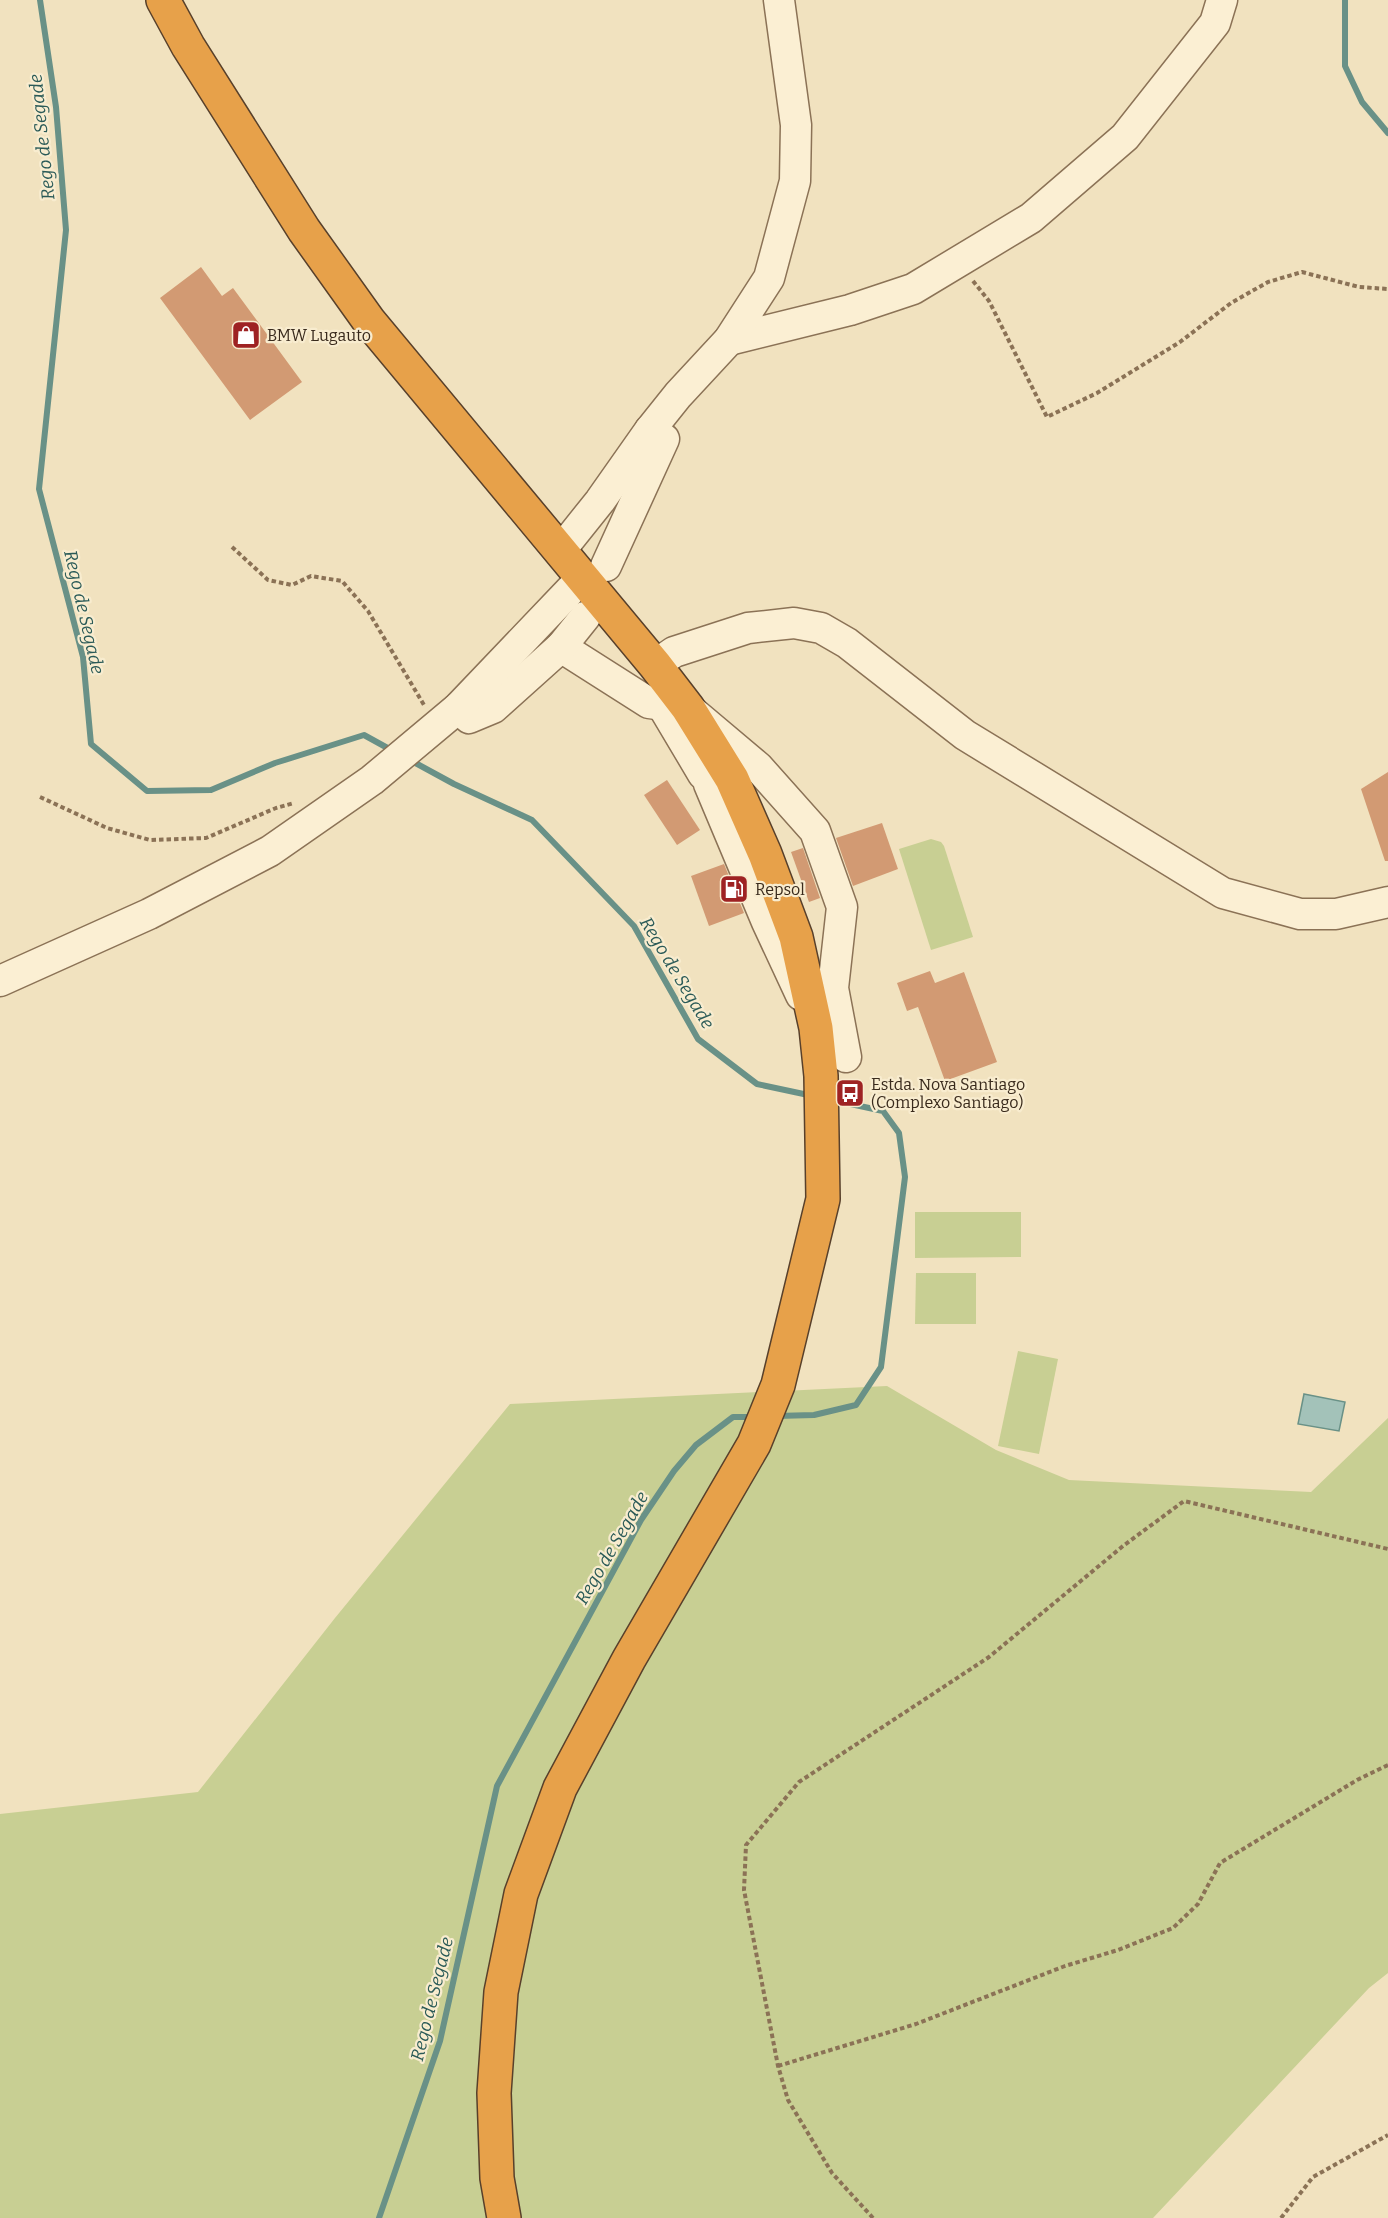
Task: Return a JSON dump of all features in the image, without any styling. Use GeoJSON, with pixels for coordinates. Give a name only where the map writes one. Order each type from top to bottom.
{"type":"FeatureCollection","features":[{"type":"Feature","properties":{"kind":"highway"},"geometry":{"type":"LineString","coordinates":[[163,0],[188,46],[304,230],[369,321],[560,551],[594,572],[685,715],[732,779],[769,865],[796,937],[816,1028],[821,1076],[823,1199],[777,1386],[754,1444],[629,1659],[560,1788],[521,1894],[501,1992],[494,2093],[496,2178],[504,2218]]}},
{"type":"Feature","properties":{"kind":"street"},"geometry":{"type":"LineString","coordinates":[[560,551],[678,395],[729,340],[768,278],[795,181],[796,125],[779,0]]}},
{"type":"Feature","properties":{"kind":"street"},"geometry":{"type":"LineString","coordinates":[[729,340],[850,309],[913,289],[1030,218],[1125,137],[1215,23],[1222,0]]}},
{"type":"Feature","properties":{"kind":"street"},"geometry":{"type":"LineString","coordinates":[[0,981],[149,914],[270,851],[372,780],[447,717],[594,572],[664,439],[650,430]]}},
{"type":"Feature","properties":{"kind":"street"},"geometry":{"type":"LineString","coordinates":[[447,717],[469,718],[493,708],[561,648],[585,617]]}},
{"type":"Feature","properties":{"kind":"street"},"geometry":{"type":"LineString","coordinates":[[655,665],[674,652],[748,628],[794,623],[821,628],[847,643],[965,735],[1223,893],[1300,915],[1336,914],[1388,902]]}},
{"type":"Feature","properties":{"kind":"street"},"geometry":{"type":"LineString","coordinates":[[561,648],[649,703],[685,715],[758,767],[815,831],[842,907],[833,988],[846,1057]]}},
{"type":"Feature","properties":{"kind":"street"},"geometry":{"type":"LineString","coordinates":[[685,715],[709,784],[766,922],[816,1028]]}},
{"type":"Feature","properties":{"kind":"street"},"geometry":{"type":"LineString","coordinates":[[685,715],[709,784]]}},
{"type":"Feature","properties":{"kind":"path"},"geometry":{"type":"LineString","coordinates":[[957,262],[989,301],[1047,417],[1096,393],[1180,342],[1231,303],[1268,282],[1302,272],[1359,287],[1388,289]]}},
{"type":"Feature","properties":{"kind":"path"},"geometry":{"type":"LineString","coordinates":[[232,547],[268,580],[292,585],[311,576],[342,581],[368,610],[447,717]]}},
{"type":"Feature","properties":{"kind":"path"},"geometry":{"type":"LineString","coordinates":[[40,797],[106,828],[150,840],[206,838],[276,808],[298,802],[319,817]]}},
{"type":"Feature","properties":{"kind":"path"},"geometry":{"type":"LineString","coordinates":[[873,2218],[832,2173],[788,2100],[778,2066],[744,1890],[746,1845],[799,1782],[990,1657],[1123,1546],[1184,1501],[1388,1549]]}},
{"type":"Feature","properties":{"kind":"path"},"geometry":{"type":"LineString","coordinates":[[778,2066],[916,2024],[1065,1966],[1118,1950],[1173,1928],[1198,1904],[1220,1863],[1357,1780],[1388,1765]]}},
{"type":"Feature","properties":{"kind":"path"},"geometry":{"type":"LineString","coordinates":[[1281,2218],[1313,2177],[1388,2135]]}},
{"type":"Feature","properties":{"kind":"green space"},"geometry":{"type":"Polygon","coordinates":[[[931,839],[941,842],[944,846],[973,937],[931,950],[899,849],[931,839]]]}},
{"type":"Feature","properties":{"kind":"green space"},"geometry":{"type":"Polygon","coordinates":[[[915,1212],[1021,1212],[1021,1257],[915,1258],[915,1212]]]}},
{"type":"Feature","properties":{"kind":"green space"},"geometry":{"type":"Polygon","coordinates":[[[916,1273],[976,1273],[976,1324],[915,1324],[916,1273]]]}},
{"type":"Feature","properties":{"kind":"green space"},"geometry":{"type":"Polygon","coordinates":[[[1018,1351],[1058,1359],[1039,1454],[998,1446],[1018,1351]]]}},
{"type":"Feature","properties":{"kind":"green space"},"geometry":{"type":"Polygon","coordinates":[[[887,1386],[996,1450],[1069,1480],[1311,1492],[1388,1418],[1388,1973],[1369,1988],[1153,2218],[0,2218],[0,1814],[198,1792],[335,1618],[510,1404],[887,1386]]]}},
{"type":"Feature","properties":{"kind":"water"},"geometry":{"type":"Polygon","coordinates":[[[1304,1394],[1345,1402],[1339,1431],[1298,1424],[1304,1394]]]}},
{"type":"Feature","properties":{"kind":"building"},"geometry":{"type":"Polygon","coordinates":[[[201,267],[222,296],[233,288],[302,382],[250,420],[160,298],[201,267]]]}},
{"type":"Feature","properties":{"kind":"building"},"geometry":{"type":"Polygon","coordinates":[[[1388,772],[1388,861],[1385,861],[1361,789],[1388,772]]]}},
{"type":"Feature","properties":{"kind":"building"},"geometry":{"type":"Polygon","coordinates":[[[667,780],[700,830],[677,845],[644,795],[667,780]]]}},
{"type":"Feature","properties":{"kind":"building"},"geometry":{"type":"Polygon","coordinates":[[[882,823],[898,869],[853,886],[836,838],[882,823]]]}},
{"type":"Feature","properties":{"kind":"building"},"geometry":{"type":"Polygon","coordinates":[[[803,848],[820,898],[809,902],[791,852],[803,848]]]}},
{"type":"Feature","properties":{"kind":"building"},"geometry":{"type":"Polygon","coordinates":[[[724,864],[744,913],[709,926],[691,876],[724,864]]]}},
{"type":"Feature","properties":{"kind":"building"},"geometry":{"type":"Polygon","coordinates":[[[930,971],[935,983],[964,972],[997,1062],[945,1081],[918,1007],[907,1011],[897,983],[930,971]]]}},
{"type":"Feature","properties":{"kind":"waterway","name":"Rego de Segade"},"geometry":{"type":"LineString","coordinates":[[40,0],[56,107],[66,230],[39,489],[83,657],[91,744],[147,791],[211,790],[275,763],[364,735],[393,751]]}},
{"type":"Feature","properties":{"kind":"waterway"},"geometry":{"type":"LineString","coordinates":[[1345,0],[1345,66],[1362,102],[1388,133]]}},
{"type":"Feature","properties":{"kind":"waterway","name":"Rego de Segade"},"geometry":{"type":"LineString","coordinates":[[410,760],[454,784],[532,820],[634,926],[698,1039],[757,1084],[813,1096]]}},
{"type":"Feature","properties":{"kind":"waterway","name":"Rego de Segade"},"geometry":{"type":"LineString","coordinates":[[776,1416],[814,1415],[856,1405],[881,1367],[905,1177],[899,1133],[883,1111],[832,1100]]}},
{"type":"Feature","properties":{"kind":"waterway","name":"Rego de Segade"},"geometry":{"type":"LineString","coordinates":[[379,2218],[440,2041],[497,1786],[641,1520],[674,1471],[696,1445],[733,1417],[754,1417]]}},
{"type":"Feature","properties":{"kind":"place","name":"BMW Lugauto"},"geometry":{"type":"Point","coordinates":[246,335]}},
{"type":"Feature","properties":{"kind":"place","name":"Repsol"},"geometry":{"type":"Point","coordinates":[734,889]}},
{"type":"Feature","properties":{"kind":"place","name":"Estda. Nova Santiago (Complexo Santiago)"},"geometry":{"type":"Point","coordinates":[850,1093]}}]}
